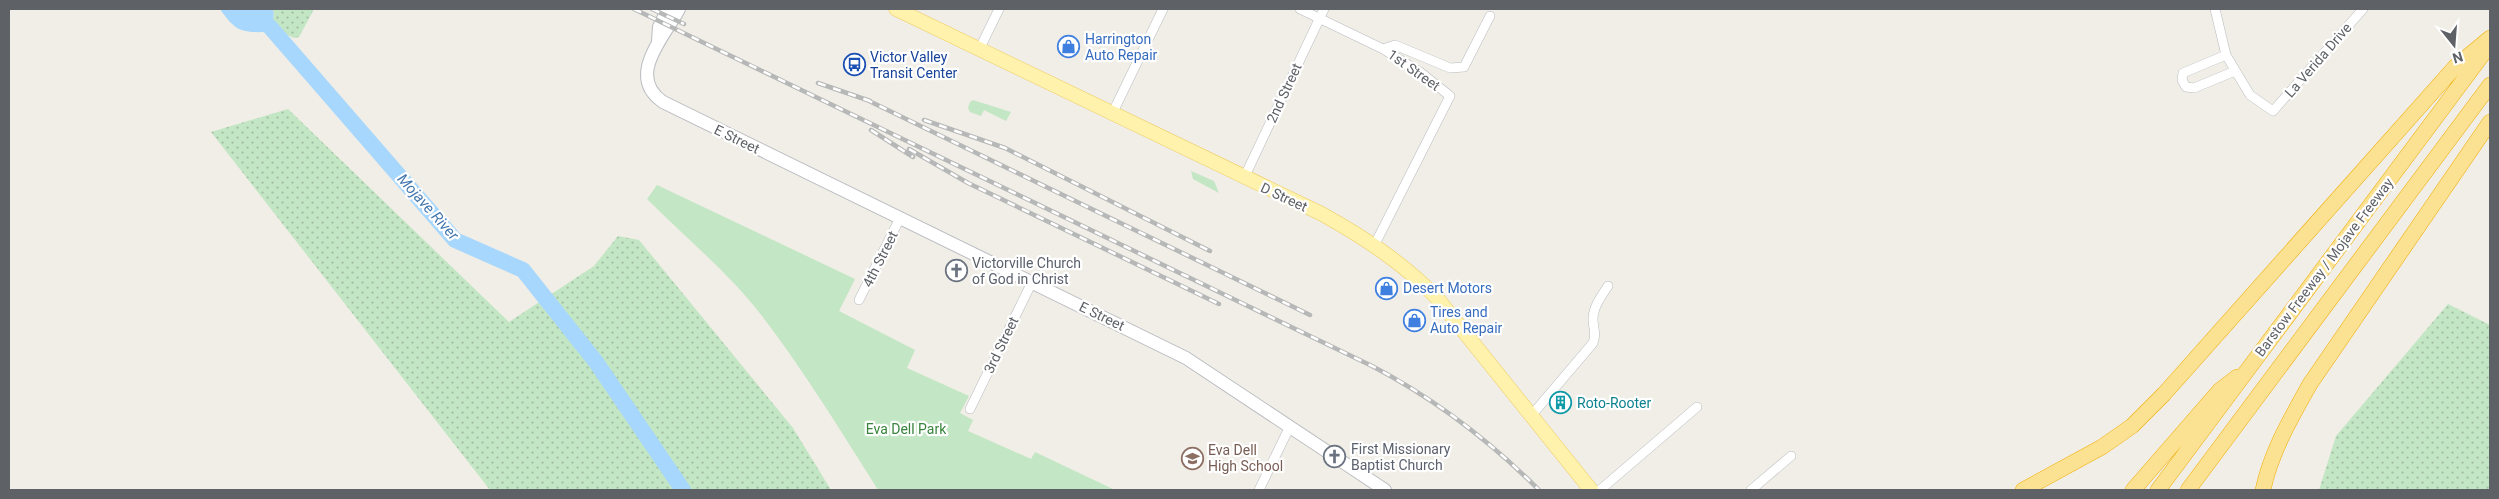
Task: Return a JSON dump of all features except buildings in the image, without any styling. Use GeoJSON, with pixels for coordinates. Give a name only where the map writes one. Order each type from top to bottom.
{"type":"FeatureCollection","features":[{"type":"Feature","properties":{"kind":"highway"},"geometry":{"type":"LineString","coordinates":[[2023,490],[2102,447],[2132,426],[2164,394],[2455,67],[2490,38]]}},
{"type":"Feature","properties":{"kind":"highway","name":"Barstow Freeway / Mojave Freeway"},"geometry":{"type":"LineString","coordinates":[[2158,490],[2490,44]]}},
{"type":"Feature","properties":{"kind":"highway","name":"Barstow Freeway / Mojave Freeway"},"geometry":{"type":"LineString","coordinates":[[2188,490],[2490,85]]}},
{"type":"Feature","properties":{"kind":"highway"},"geometry":{"type":"LineString","coordinates":[[2262,490],[2287,424],[2310,384],[2490,122]]}},
{"type":"Feature","properties":{"kind":"highway"},"geometry":{"type":"LineString","coordinates":[[2133,490],[2220,390],[2250,367]]}},
{"type":"Feature","properties":{"kind":"main road","name":"D Street"},"geometry":{"type":"LineString","coordinates":[[896,9],[1322,214],[1375,244],[1406,268],[1437,298],[1591,490]]}},
{"type":"Feature","properties":{"kind":"street"},"geometry":{"type":"LineString","coordinates":[[658,41],[659,27],[668,9]]}},
{"type":"Feature","properties":{"kind":"street"},"geometry":{"type":"LineString","coordinates":[[658,41],[668,31],[679,9]]}},
{"type":"Feature","properties":{"kind":"street"},"geometry":{"type":"LineString","coordinates":[[979,50],[999,9]]}},
{"type":"Feature","properties":{"kind":"street"},"geometry":{"type":"LineString","coordinates":[[1112,114],[1163,9]]}},
{"type":"Feature","properties":{"kind":"street"},"geometry":{"type":"LineString","coordinates":[[1300,9],[1383,49]]}},
{"type":"Feature","properties":{"kind":"street","name":"2nd Street"},"geometry":{"type":"LineString","coordinates":[[1244,178],[1324,9]]}},
{"type":"Feature","properties":{"kind":"street"},"geometry":{"type":"LineString","coordinates":[[2215,9],[2226,55],[2235,71],[2194,88],[2186,87],[2182,80],[2183,73],[2226,55]]}},
{"type":"Feature","properties":{"kind":"street","name":"La Verida Drive"},"geometry":{"type":"LineString","coordinates":[[2235,71],[2250,95],[2274,111],[2361,10]]}},
{"type":"Feature","properties":{"kind":"street","name":"1st Street"},"geometry":{"type":"LineString","coordinates":[[1383,49],[1396,46],[1450,68],[1464,67],[1490,16]]}},
{"type":"Feature","properties":{"kind":"street","name":"E Street"},"geometry":{"type":"LineString","coordinates":[[658,41],[648,66],[648,82],[656,96],[669,106],[1186,358],[1385,490]]}},
{"type":"Feature","properties":{"kind":"street","name":"1st Street"},"geometry":{"type":"LineString","coordinates":[[1375,244],[1450,96],[1420,72],[1383,49]]}},
{"type":"Feature","properties":{"kind":"street","name":"4th Street"},"geometry":{"type":"LineString","coordinates":[[859,300],[900,218]]}},
{"type":"Feature","properties":{"kind":"street","name":"3rd Street"},"geometry":{"type":"LineString","coordinates":[[970,409],[1032,282]]}},
{"type":"Feature","properties":{"kind":"street"},"geometry":{"type":"LineString","coordinates":[[1531,416],[1593,343],[1596,336],[1593,318],[1598,301],[1608,286]]}},
{"type":"Feature","properties":{"kind":"street"},"geometry":{"type":"LineString","coordinates":[[1600,490],[1696,407]]}},
{"type":"Feature","properties":{"kind":"street"},"geometry":{"type":"LineString","coordinates":[[1259,490],[1290,426]]}},
{"type":"Feature","properties":{"kind":"street"},"geometry":{"type":"LineString","coordinates":[[1751,490],[1791,456]]}},
{"type":"Feature","properties":{"kind":"green space"},"geometry":{"type":"Polygon","coordinates":[[[273,9],[314,9],[299,37],[294,38],[270,27],[274,16],[273,9]]]}},
{"type":"Feature","properties":{"kind":"green space"},"geometry":{"type":"Polygon","coordinates":[[[973,100],[1011,112],[1006,121],[984,110],[981,116],[970,112],[968,108],[973,100]]]}},
{"type":"Feature","properties":{"kind":"green space"},"geometry":{"type":"Polygon","coordinates":[[[288,109],[509,322],[594,266],[618,236],[639,240],[793,428],[831,490],[490,490],[211,132],[288,109]]]}},
{"type":"Feature","properties":{"kind":"green space"},"geometry":{"type":"Polygon","coordinates":[[[1191,171],[1214,181],[1219,193],[1193,179],[1191,171]]]}},
{"type":"Feature","properties":{"kind":"green space","name":"Eva Dell Park"},"geometry":{"type":"Polygon","coordinates":[[[657,185],[855,279],[839,311],[915,350],[907,368],[969,396],[960,413],[973,420],[968,431],[1031,459],[1035,452],[1115,490],[878,490],[807,380],[762,316],[721,270],[647,199],[657,185]]]}},
{"type":"Feature","properties":{"kind":"green space"},"geometry":{"type":"Polygon","coordinates":[[[2448,304],[2490,325],[2490,490],[2319,490],[2336,436],[2448,304]]]}},
{"type":"Feature","properties":{"kind":"water"},"geometry":{"type":"Polygon","coordinates":[[[220,9],[273,9],[274,13],[271,24],[265,32],[249,32],[234,25],[220,9]]]}},
{"type":"Feature","properties":{"kind":"waterway","name":"Mojave River"},"geometry":{"type":"LineString","coordinates":[[247,9],[270,27],[455,240],[523,270],[596,362],[683,490]]}},
{"type":"Feature","properties":{"kind":"railway"},"geometry":{"type":"LineString","coordinates":[[634,9],[1372,366],[1418,392],[1481,437],[1539,490]]}},
{"type":"Feature","properties":{"kind":"railway"},"geometry":{"type":"LineString","coordinates":[[652,9],[684,24]]}},
{"type":"Feature","properties":{"kind":"railway"},"geometry":{"type":"LineString","coordinates":[[818,83],[870,101]]}},
{"type":"Feature","properties":{"kind":"railway"},"geometry":{"type":"LineString","coordinates":[[865,99],[1310,315]]}},
{"type":"Feature","properties":{"kind":"railway"},"geometry":{"type":"LineString","coordinates":[[924,120],[1005,148],[1210,251]]}},
{"type":"Feature","properties":{"kind":"railway"},"geometry":{"type":"LineString","coordinates":[[871,130],[913,157]]}},
{"type":"Feature","properties":{"kind":"railway"},"geometry":{"type":"LineString","coordinates":[[909,149],[968,183],[1219,304]]}},
{"type":"Feature","properties":{"kind":"place","name":"Harrington Auto Repair"},"geometry":{"type":"Point","coordinates":[1069,47]}},
{"type":"Feature","properties":{"kind":"place","name":"Victor Valley Transit Center"},"geometry":{"type":"Point","coordinates":[854,65]}},
{"type":"Feature","properties":{"kind":"place","name":"Victorville Church of God in Christ"},"geometry":{"type":"Point","coordinates":[956,271]}},
{"type":"Feature","properties":{"kind":"place","name":"Desert Motors"},"geometry":{"type":"Point","coordinates":[1387,288]}},
{"type":"Feature","properties":{"kind":"place","name":"Tires and Auto Repair"},"geometry":{"type":"Point","coordinates":[1414,320]}},
{"type":"Feature","properties":{"kind":"place","name":"Roto-Rooter"},"geometry":{"type":"Point","coordinates":[1561,403]}},
{"type":"Feature","properties":{"kind":"place","name":"First Missionary Baptist Church"},"geometry":{"type":"Point","coordinates":[1335,457]}},
{"type":"Feature","properties":{"kind":"place","name":"Eva Dell High School"},"geometry":{"type":"Point","coordinates":[1192,458]}}]}
